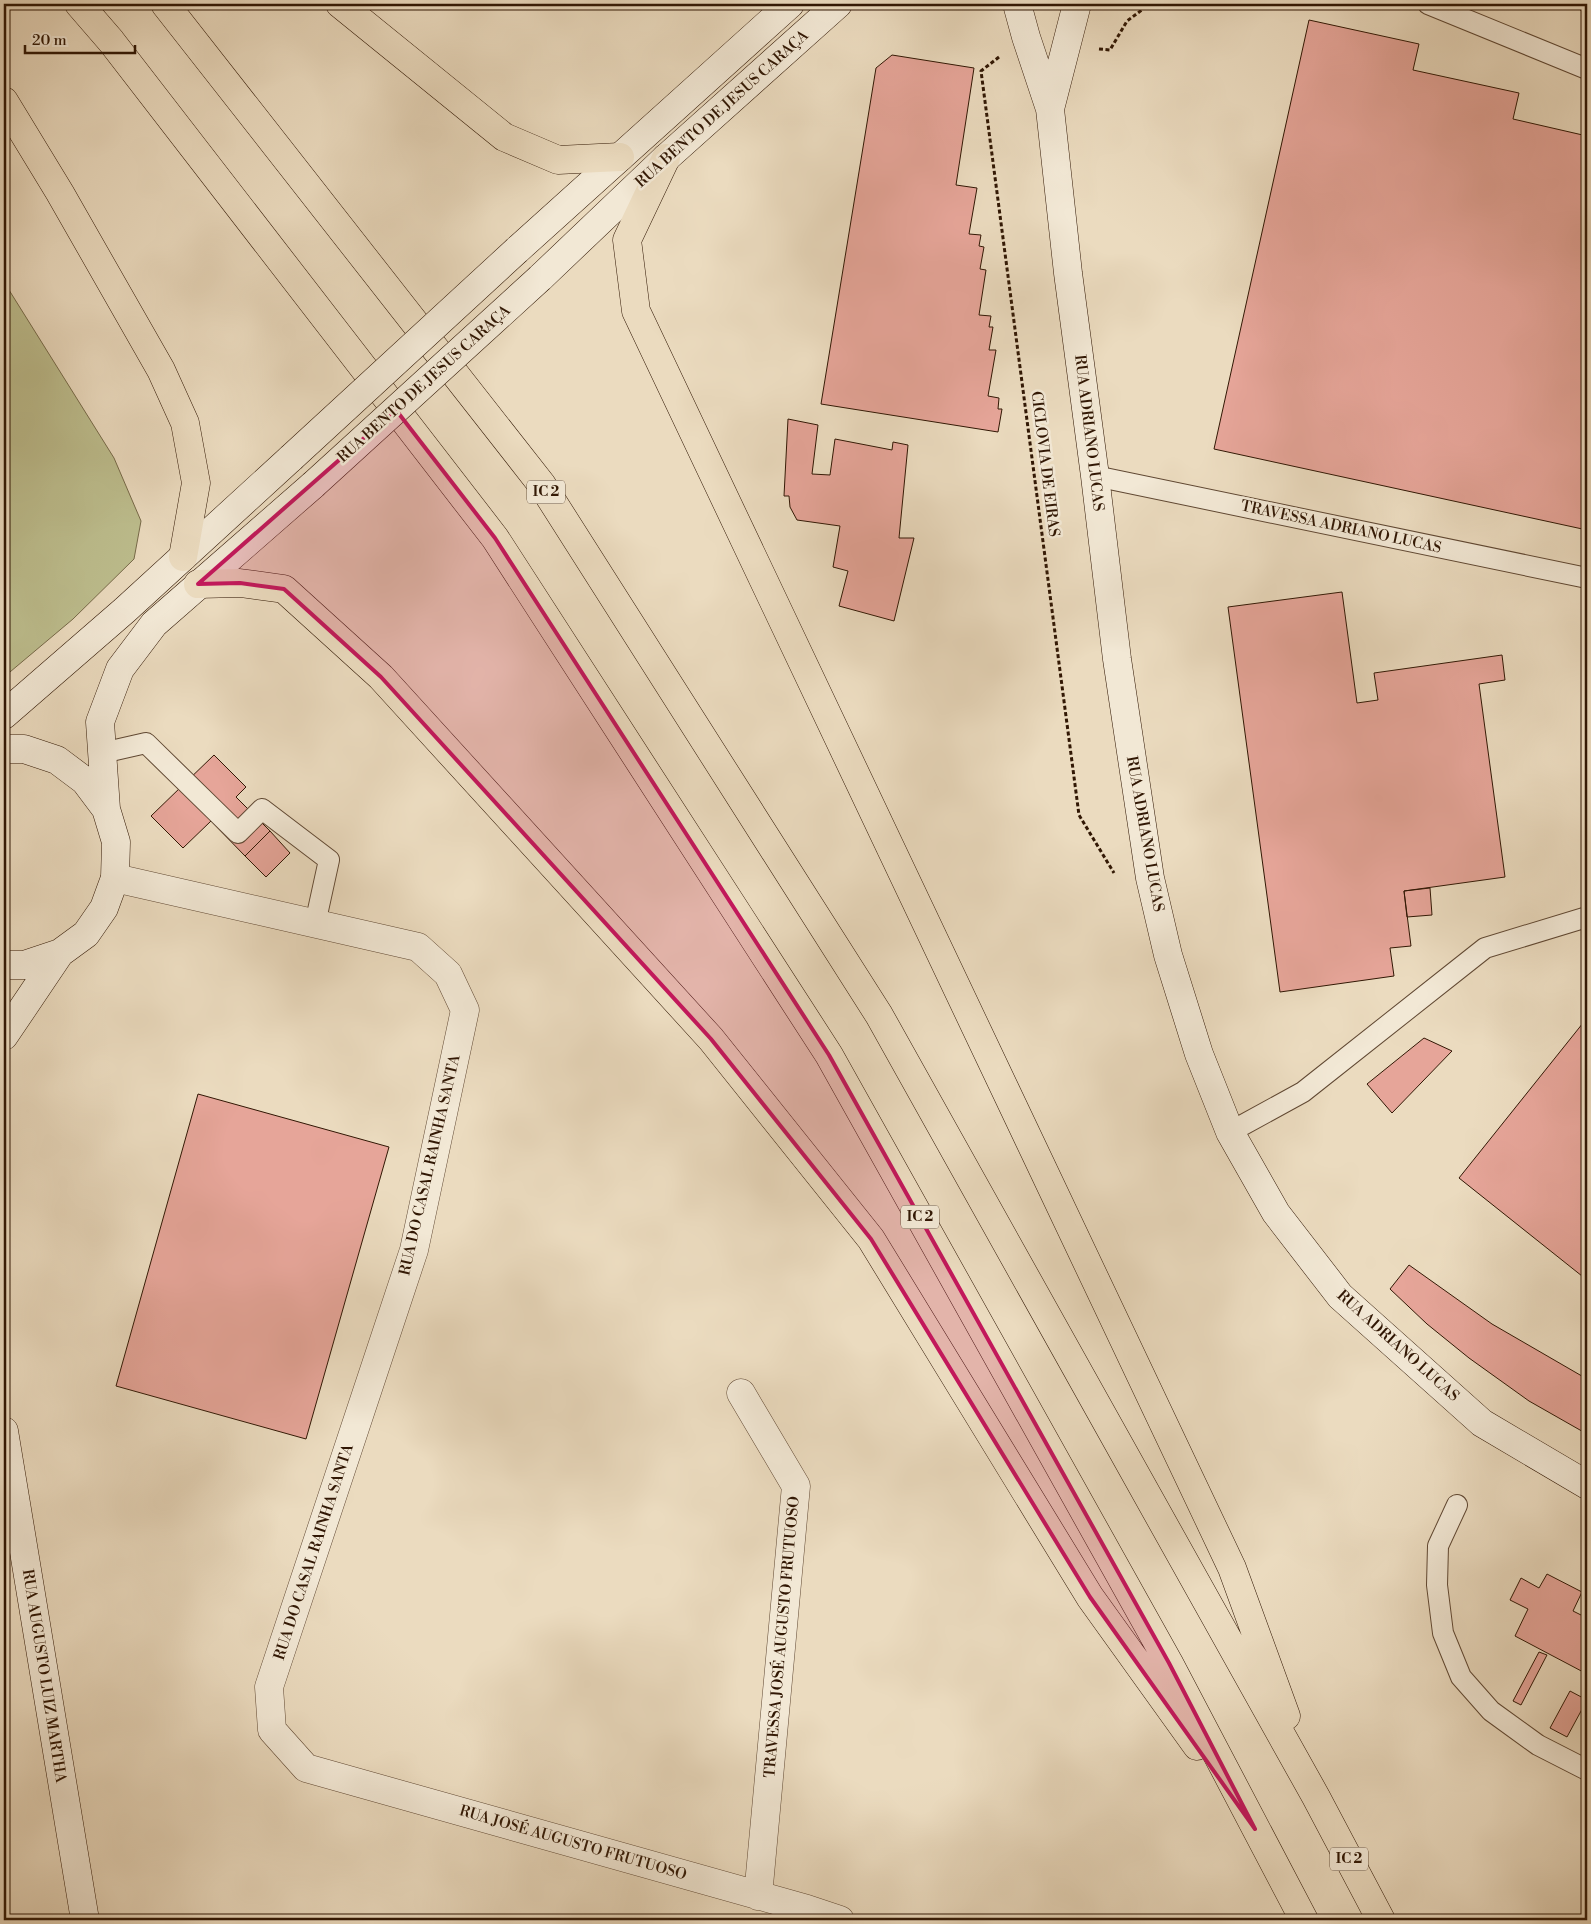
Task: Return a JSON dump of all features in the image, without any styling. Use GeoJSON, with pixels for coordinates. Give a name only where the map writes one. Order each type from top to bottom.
{"type":"FeatureCollection","features":[{"type":"Feature","properties":{"kind":"highway","name":"IC 2"},"geometry":{"type":"LineString","coordinates":[[79,4],[123,56],[495,538],[829,1055],[1169,1663],[1304,1920]]}},
{"type":"Feature","properties":{"kind":"highway","name":"IC 2"},"geometry":{"type":"LineString","coordinates":[[165,4],[542,485],[879,1015],[1316,1797],[1381,1920]]}},
{"type":"Feature","properties":{"kind":"highway"},"geometry":{"type":"LineString","coordinates":[[340,4],[504,137],[558,160],[620,157]]}},
{"type":"Feature","properties":{"kind":"highway"},"geometry":{"type":"LineString","coordinates":[[4,100],[162,370],[185,423],[196,483],[183,557]]}},
{"type":"Feature","properties":{"kind":"highway"},"geometry":{"type":"LineString","coordinates":[[666,158],[627,240],[636,311],[1232,1568],[1316,1797]]}},
{"type":"Feature","properties":{"kind":"highway"},"geometry":{"type":"LineString","coordinates":[[198,584],[240,583],[284,589],[381,677],[711,1038],[871,1240],[1090,1597],[1256,1829]]}},
{"type":"Feature","properties":{"kind":"street"},"geometry":{"type":"LineString","coordinates":[[4,714],[183,557],[517,250],[790,4]]}},
{"type":"Feature","properties":{"kind":"street","name":"RUA BENTO DE JESUS CARAÇA"},"geometry":{"type":"LineString","coordinates":[[106,809],[100,722],[120,669],[154,624],[313,485],[540,278],[666,158],[838,4]]}},
{"type":"Feature","properties":{"kind":"street","name":"RUA ADRIANO LUCAS"},"geometry":{"type":"LineString","coordinates":[[1017,4],[1050,108],[1068,273],[1096,476],[1117,659],[1150,878],[1168,955],[1199,1054],[1230,1132],[1276,1213],[1340,1296],[1482,1423],[1587,1485]]}},
{"type":"Feature","properties":{"kind":"street","name":"RUA ADRIANO LUCAS"},"geometry":{"type":"LineString","coordinates":[[1050,108],[1077,4]]}},
{"type":"Feature","properties":{"kind":"street"},"geometry":{"type":"LineString","coordinates":[[4,749],[24,749],[58,760],[86,781],[106,809],[116,842],[115,878],[104,908],[86,934],[60,953],[24,965],[4,965]]}},
{"type":"Feature","properties":{"kind":"street","name":"RUA DO CASAL RAINHA SANTA"},"geometry":{"type":"LineString","coordinates":[[115,878],[418,947],[448,974],[465,1010],[414,1250],[269,1687],[272,1730],[306,1768]]}},
{"type":"Feature","properties":{"kind":"street"},"geometry":{"type":"LineString","coordinates":[[4,1036],[60,953]]}},
{"type":"Feature","properties":{"kind":"street","name":"TRAVESSA JOSÉ AUGUSTO FRUTUOSO"},"geometry":{"type":"LineString","coordinates":[[741,1393],[796,1486],[758,1896]]}},
{"type":"Feature","properties":{"kind":"street","name":"RUA AUGUSTO LUIZ MARTHA"},"geometry":{"type":"LineString","coordinates":[[4,1431],[85,1920]]}},
{"type":"Feature","properties":{"kind":"street","name":"RUA JOSÉ AUGUSTO FRUTUOSO"},"geometry":{"type":"LineString","coordinates":[[306,1768],[840,1920]]}},
{"type":"Feature","properties":{"kind":"lane"},"geometry":{"type":"LineString","coordinates":[[1428,4],[1587,68]]}},
{"type":"Feature","properties":{"kind":"lane","name":"TRAVESSA ADRIANO LUCAS"},"geometry":{"type":"LineString","coordinates":[[1096,476],[1587,578]]}},
{"type":"Feature","properties":{"kind":"lane"},"geometry":{"type":"LineString","coordinates":[[102,753],[146,743],[238,834],[262,809],[329,860],[315,924]]}},
{"type":"Feature","properties":{"kind":"lane"},"geometry":{"type":"LineString","coordinates":[[1230,1132],[1303,1092],[1485,948],[1587,917]]}},
{"type":"Feature","properties":{"kind":"lane"},"geometry":{"type":"LineString","coordinates":[[1457,1505],[1438,1546],[1436,1585],[1443,1634],[1460,1677],[1491,1711],[1538,1744],[1587,1770]]}},
{"type":"Feature","properties":{"kind":"path"},"geometry":{"type":"LineString","coordinates":[[1066,44],[1110,50],[1127,21],[1150,4]]}},
{"type":"Feature","properties":{"kind":"path","name":"CICLOVIA DE EIRAS"},"geometry":{"type":"LineString","coordinates":[[1026,37],[981,71],[1079,814],[1118,878]]}},
{"type":"Feature","properties":{"kind":"highlighted area"},"geometry":{"type":"Polygon","coordinates":[[[396,410],[495,538],[829,1055],[1169,1663],[1255,1829],[1090,1597],[871,1239],[711,1039],[381,677],[284,589],[240,583],[198,584],[396,410]]]}},
{"type":"Feature","properties":{"kind":"green space"},"geometry":{"type":"Polygon","coordinates":[[[9,290],[114,458],[141,521],[134,559],[73,619],[4,677],[4,293],[9,290]]]}},
{"type":"Feature","properties":{"kind":"building"},"geometry":{"type":"Polygon","coordinates":[[[1568,4],[1587,4],[1587,13],[1568,4]]]}},
{"type":"Feature","properties":{"kind":"building"},"geometry":{"type":"Polygon","coordinates":[[[1309,20],[1419,44],[1413,70],[1519,93],[1513,119],[1587,136],[1587,530],[1214,449],[1309,20]]]}},
{"type":"Feature","properties":{"kind":"building"},"geometry":{"type":"Polygon","coordinates":[[[892,55],[974,68],[956,185],[977,188],[969,234],[981,235],[979,246],[984,247],[980,269],[986,270],[979,315],[991,316],[989,327],[993,327],[989,350],[996,350],[988,396],[999,398],[998,409],[1002,409],[998,432],[821,404],[876,68],[892,55]]]}},
{"type":"Feature","properties":{"kind":"building"},"geometry":{"type":"Polygon","coordinates":[[[788,419],[818,425],[812,474],[830,475],[835,439],[892,450],[893,442],[908,445],[899,538],[914,538],[894,621],[839,606],[848,571],[833,567],[840,526],[797,520],[790,507],[789,496],[784,496],[788,419]]]}},
{"type":"Feature","properties":{"kind":"building"},"geometry":{"type":"Polygon","coordinates":[[[1342,592],[1357,703],[1378,700],[1374,673],[1502,655],[1505,680],[1479,684],[1505,877],[1404,891],[1411,946],[1390,948],[1394,976],[1280,992],[1228,607],[1342,592]]]}},
{"type":"Feature","properties":{"kind":"building"},"geometry":{"type":"Polygon","coordinates":[[[214,755],[246,787],[236,797],[270,831],[245,856],[211,821],[183,848],[151,816],[214,755]]]}},
{"type":"Feature","properties":{"kind":"building"},"geometry":{"type":"Polygon","coordinates":[[[270,831],[290,853],[266,877],[245,856],[270,831]]]}},
{"type":"Feature","properties":{"kind":"building"},"geometry":{"type":"Polygon","coordinates":[[[1430,888],[1432,915],[1407,917],[1404,891],[1430,888]]]}},
{"type":"Feature","properties":{"kind":"building"},"geometry":{"type":"Polygon","coordinates":[[[1587,1018],[1587,1280],[1459,1178],[1587,1018]]]}},
{"type":"Feature","properties":{"kind":"building"},"geometry":{"type":"Polygon","coordinates":[[[1424,1038],[1452,1051],[1392,1113],[1367,1084],[1424,1038]]]}},
{"type":"Feature","properties":{"kind":"building"},"geometry":{"type":"Polygon","coordinates":[[[198,1094],[389,1147],[306,1439],[116,1386],[198,1094]]]}},
{"type":"Feature","properties":{"kind":"building"},"geometry":{"type":"Polygon","coordinates":[[[1409,1265],[1492,1324],[1587,1379],[1587,1434],[1529,1401],[1469,1358],[1427,1324],[1390,1289],[1409,1265]]]}},
{"type":"Feature","properties":{"kind":"building"},"geometry":{"type":"Polygon","coordinates":[[[1547,1574],[1582,1592],[1573,1611],[1585,1617],[1587,1613],[1587,1674],[1515,1636],[1528,1609],[1510,1600],[1521,1578],[1539,1588],[1547,1574]]]}},
{"type":"Feature","properties":{"kind":"building"},"geometry":{"type":"Polygon","coordinates":[[[1539,1652],[1547,1655],[1521,1705],[1513,1701],[1539,1652]]]}},
{"type":"Feature","properties":{"kind":"building"},"geometry":{"type":"Polygon","coordinates":[[[1570,1691],[1587,1700],[1567,1737],[1550,1728],[1570,1691]]]}}]}
